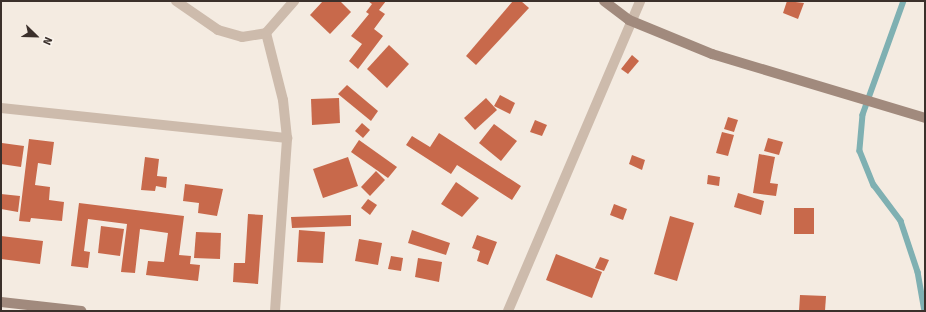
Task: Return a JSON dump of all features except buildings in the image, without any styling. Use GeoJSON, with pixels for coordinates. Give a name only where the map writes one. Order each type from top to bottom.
{"type":"FeatureCollection","features":[{"type":"Feature","properties":{"kind":"street"},"geometry":{"type":"LineString","coordinates":[[176,1],[218,30],[242,37],[266,33],[294,1]]}},
{"type":"Feature","properties":{"kind":"street"},"geometry":{"type":"LineString","coordinates":[[604,1],[629,20],[712,54],[925,118]]}},
{"type":"Feature","properties":{"kind":"street"},"geometry":{"type":"LineString","coordinates":[[508,311],[629,20],[640,1]]}},
{"type":"Feature","properties":{"kind":"street"},"geometry":{"type":"LineString","coordinates":[[266,33],[283,100],[287,138],[275,311]]}},
{"type":"Feature","properties":{"kind":"street"},"geometry":{"type":"LineString","coordinates":[[1,108],[287,138]]}},
{"type":"Feature","properties":{"kind":"street"},"geometry":{"type":"LineString","coordinates":[[1,302],[81,311]]}},
{"type":"Feature","properties":{"kind":"waterway"},"geometry":{"type":"LineString","coordinates":[[904,1],[863,115],[860,151],[874,185],[901,221],[918,272],[925,311]]}}]}
